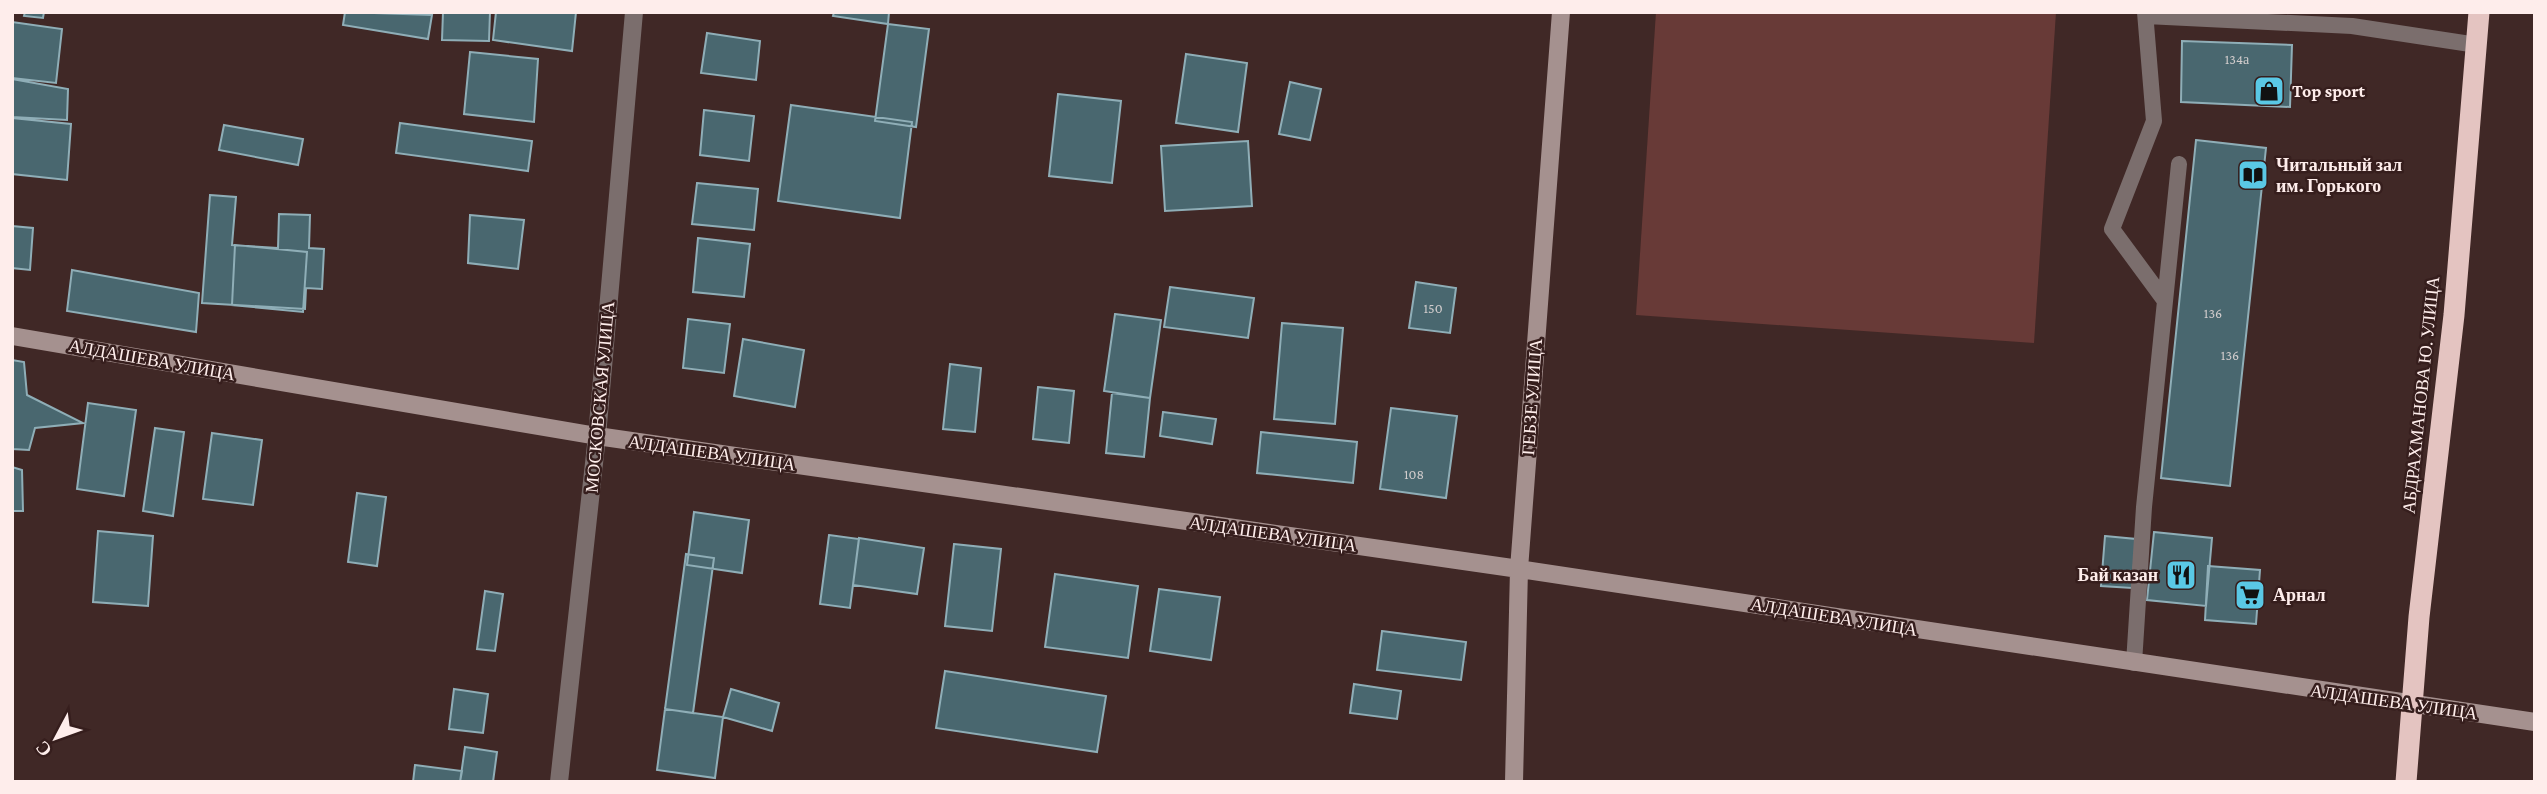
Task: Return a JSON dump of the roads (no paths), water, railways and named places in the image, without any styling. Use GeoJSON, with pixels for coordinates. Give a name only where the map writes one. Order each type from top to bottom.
{"type":"FeatureCollection","features":[{"type":"Feature","properties":{"kind":"highway","name":"АБДРАХМАНОВА Ю. УЛИЦА"},"geometry":{"type":"LineString","coordinates":[[2406,782],[2419,617],[2454,315],[2479,12]]}},
{"type":"Feature","properties":{"kind":"street","name":"МОСКОВСКАЯ УЛИЦА"},"geometry":{"type":"LineString","coordinates":[[559,782],[597,436],[634,12]]}},
{"type":"Feature","properties":{"kind":"street","name":"ГЕБЗЕ УЛИЦА"},"geometry":{"type":"LineString","coordinates":[[1514,782],[1520,569],[1561,12]]}},
{"type":"Feature","properties":{"kind":"street","name":"АЛДАШЕВА УЛИЦА"},"geometry":{"type":"LineString","coordinates":[[12,336],[597,436],[1520,569],[2535,722]]}},
{"type":"Feature","properties":{"kind":"lane"},"geometry":{"type":"LineString","coordinates":[[2165,301],[2112,229],[2154,121],[2146,14],[2352,26],[2477,45]]}},
{"type":"Feature","properties":{"kind":"lane"},"geometry":{"type":"LineString","coordinates":[[2134,663],[2144,507],[2179,164]]}},
{"type":"Feature","properties":{"kind":"place","name":"Top sport"},"geometry":{"type":"Point","coordinates":[2269,91]}},
{"type":"Feature","properties":{"kind":"place","name":"Читальный зал им. Горького"},"geometry":{"type":"Point","coordinates":[2253,175]}},
{"type":"Feature","properties":{"kind":"place","name":"Бай казан"},"geometry":{"type":"Point","coordinates":[2181,575]}},
{"type":"Feature","properties":{"kind":"place","name":"Арнал"},"geometry":{"type":"Point","coordinates":[2250,595]}}]}
